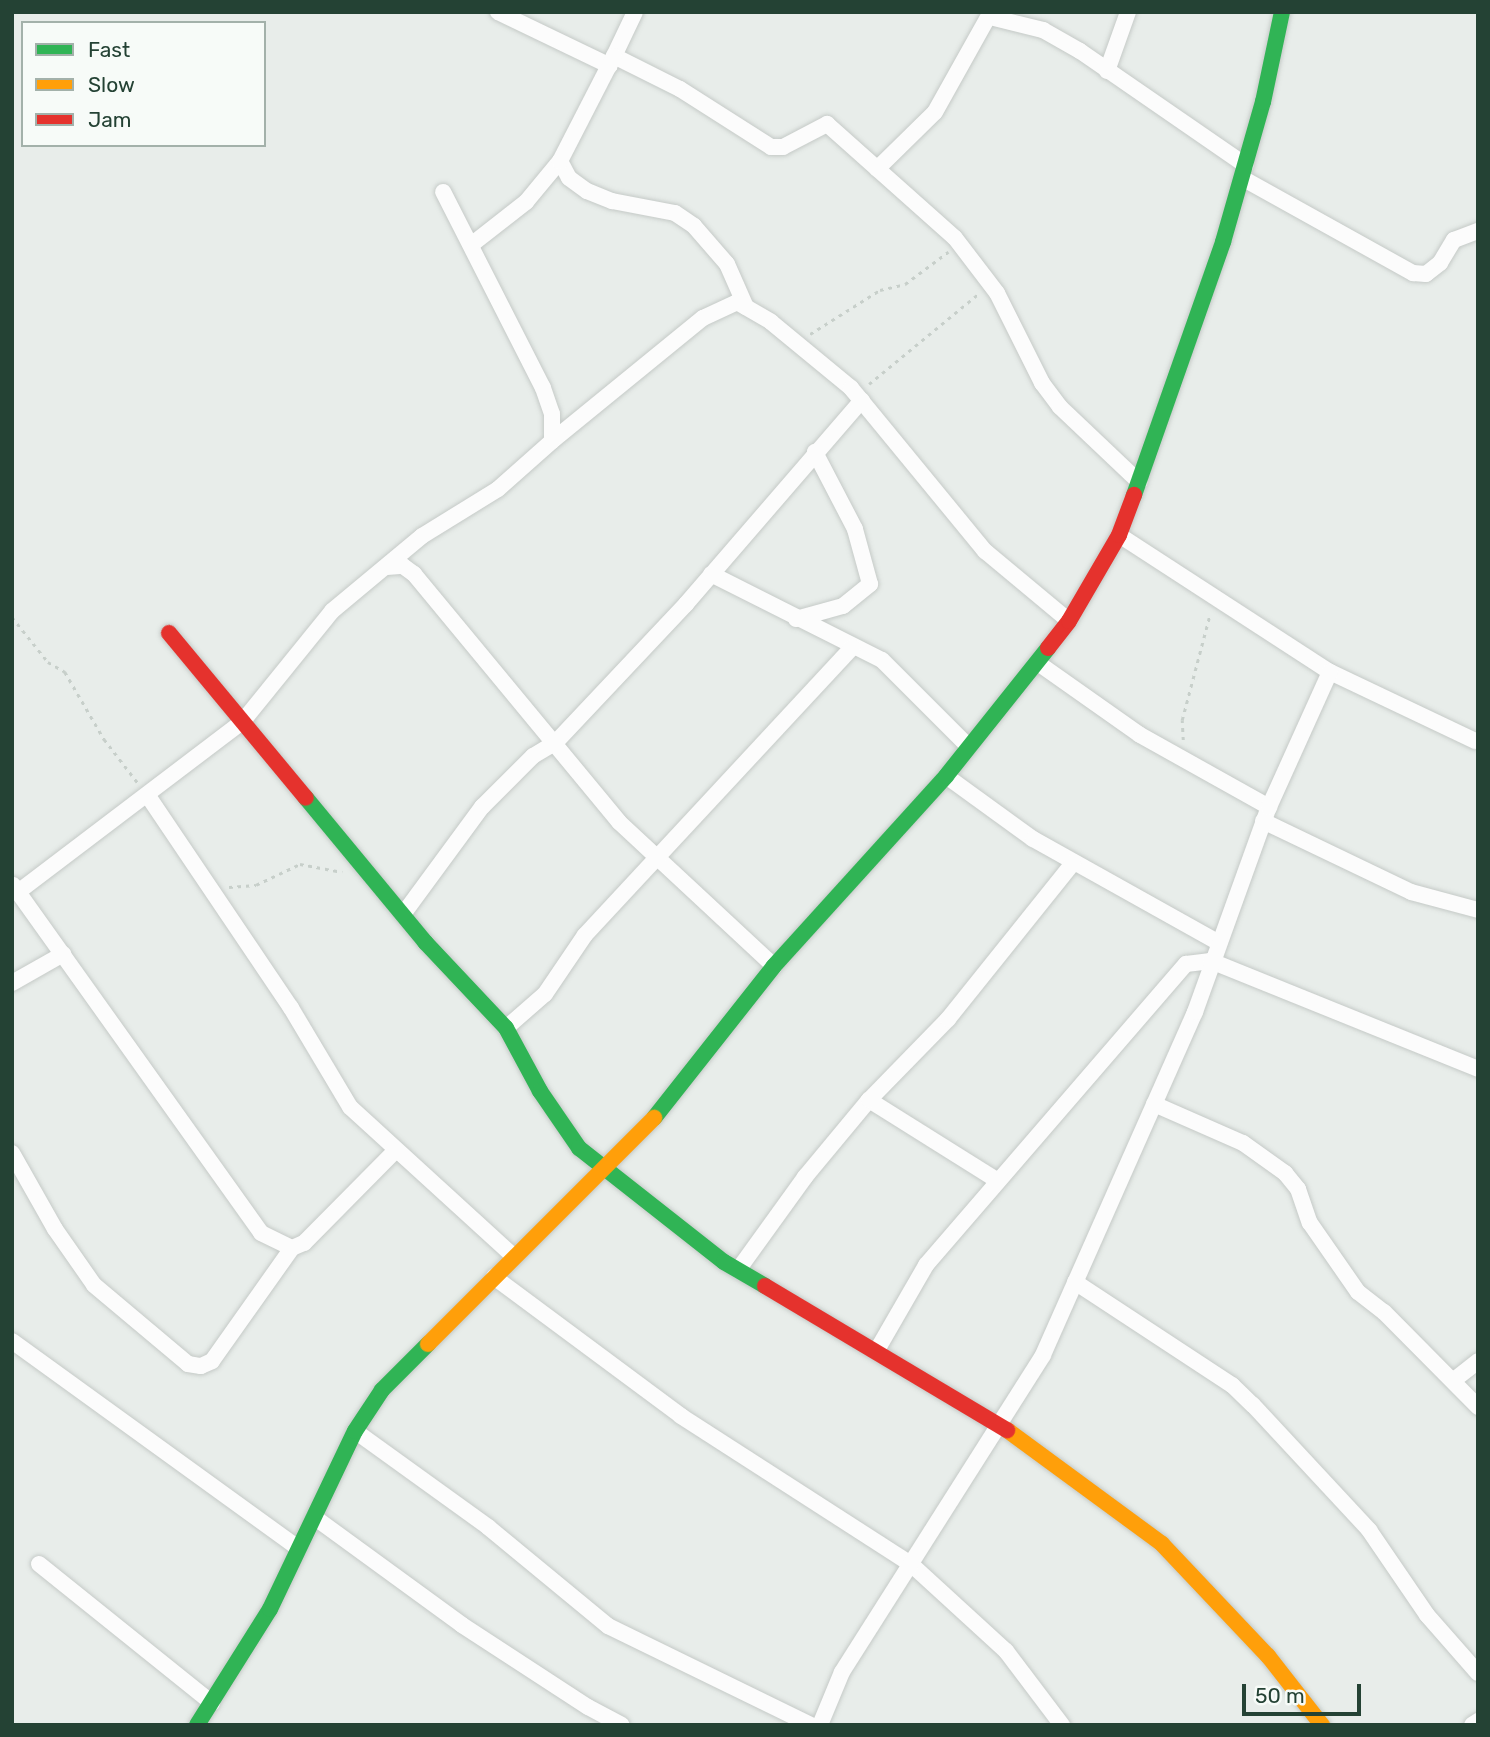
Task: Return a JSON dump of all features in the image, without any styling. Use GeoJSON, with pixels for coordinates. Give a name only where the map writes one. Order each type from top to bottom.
{"type":"FeatureCollection","features":[{"type":"Feature","properties":{"kind":"street"},"geometry":{"type":"LineString","coordinates":[[498,12],[680,89],[755,141],[783,147],[827,124],[960,244],[990,283],[1048,391],[1139,482]]}},
{"type":"Feature","properties":{"kind":"street"},"geometry":{"type":"LineString","coordinates":[[471,245],[526,202],[560,161],[635,12]]}},
{"type":"Feature","properties":{"kind":"street"},"geometry":{"type":"LineString","coordinates":[[1107,71],[1128,12]]}},
{"type":"Feature","properties":{"kind":"street"},"geometry":{"type":"LineString","coordinates":[[197,1725],[270,1609],[355,1431],[383,1390],[696,1070],[774,966],[946,776],[1069,621],[1119,536],[1139,482],[1244,171],[1282,12]]}},
{"type":"Feature","properties":{"kind":"street"},"geometry":{"type":"LineString","coordinates":[[877,169],[935,112],[990,15],[1043,30],[1107,71],[1244,171],[1413,273],[1426,274],[1440,263],[1454,240],[1478,231]]}},
{"type":"Feature","properties":{"kind":"street"},"geometry":{"type":"LineString","coordinates":[[560,161],[569,177],[587,191],[612,201],[675,213],[694,226],[727,264],[746,307]]}},
{"type":"Feature","properties":{"kind":"street"},"geometry":{"type":"LineString","coordinates":[[443,192],[543,388],[552,414],[552,441]]}},
{"type":"Feature","properties":{"kind":"street"},"geometry":{"type":"LineString","coordinates":[[292,1248],[261,1233],[245,1214],[15,888],[148,796],[243,721],[332,611],[422,536],[498,489],[552,441],[703,318],[737,302],[794,341],[860,398],[985,551],[1069,621]]}},
{"type":"Feature","properties":{"kind":"street"},"geometry":{"type":"LineString","coordinates":[[404,912],[482,807],[533,756],[555,741],[711,574],[860,398]]}},
{"type":"Feature","properties":{"kind":"street"},"geometry":{"type":"LineString","coordinates":[[796,619],[843,606],[870,584],[855,529],[815,452]]}},
{"type":"Feature","properties":{"kind":"street"},"geometry":{"type":"LineString","coordinates":[[1119,536],[1330,673],[1475,741]]}},
{"type":"Feature","properties":{"kind":"street"},"geometry":{"type":"LineString","coordinates":[[387,567],[403,566],[414,573],[619,822],[774,966]]}},
{"type":"Feature","properties":{"kind":"street"},"geometry":{"type":"LineString","coordinates":[[711,574],[898,672],[970,747]]}},
{"type":"Feature","properties":{"kind":"street"},"geometry":{"type":"LineString","coordinates":[[169,633],[404,912],[425,942],[506,1028],[555,1116],[579,1148],[668,1221],[738,1270],[999,1424],[1162,1544],[1268,1656],[1322,1725]]}},
{"type":"Feature","properties":{"kind":"street"},"geometry":{"type":"LineString","coordinates":[[506,1028],[545,994],[585,935],[658,859],[806,693],[853,647]]}},
{"type":"Feature","properties":{"kind":"street"},"geometry":{"type":"LineString","coordinates":[[1038,663],[1089,702],[1185,757],[1266,814],[1411,892],[1478,910]]}},
{"type":"Feature","properties":{"kind":"street"},"geometry":{"type":"LineString","coordinates":[[820,1725],[842,1672],[1043,1355],[1154,1104],[1266,814],[1330,673]]}},
{"type":"Feature","properties":{"kind":"street"},"geometry":{"type":"LineString","coordinates":[[946,776],[1073,863],[1217,942]]}},
{"type":"Feature","properties":{"kind":"street"},"geometry":{"type":"LineString","coordinates":[[148,796],[208,884],[350,1107],[514,1257]]}},
{"type":"Feature","properties":{"kind":"street"},"geometry":{"type":"LineString","coordinates":[[738,1270],[762,1230],[869,1100],[948,1019],[1073,863]]}},
{"type":"Feature","properties":{"kind":"street"},"geometry":{"type":"LineString","coordinates":[[12,983],[63,954]]}},
{"type":"Feature","properties":{"kind":"street"},"geometry":{"type":"LineString","coordinates":[[877,1350],[926,1265],[1186,964],[1211,961],[1478,1069]]}},
{"type":"Feature","properties":{"kind":"street"},"geometry":{"type":"LineString","coordinates":[[869,1100],[998,1181]]}},
{"type":"Feature","properties":{"kind":"street"},"geometry":{"type":"LineString","coordinates":[[1154,1104],[1243,1143],[1284,1173],[1298,1189],[1310,1223],[1358,1292],[1454,1380],[1478,1407]]}},
{"type":"Feature","properties":{"kind":"street"},"geometry":{"type":"LineString","coordinates":[[12,1153],[55,1229],[94,1285],[188,1364],[201,1366],[212,1361],[292,1248],[304,1243],[396,1150]]}},
{"type":"Feature","properties":{"kind":"street"},"geometry":{"type":"LineString","coordinates":[[494,1278],[681,1416],[912,1565],[1006,1651],[1062,1725]]}},
{"type":"Feature","properties":{"kind":"street"},"geometry":{"type":"LineString","coordinates":[[1075,1282],[1232,1385],[1253,1405],[1369,1530],[1427,1615],[1478,1673]]}},
{"type":"Feature","properties":{"kind":"street"},"geometry":{"type":"LineString","coordinates":[[12,1341],[299,1549]]}},
{"type":"Feature","properties":{"kind":"street"},"geometry":{"type":"LineString","coordinates":[[1454,1380],[1478,1361]]}},
{"type":"Feature","properties":{"kind":"street"},"geometry":{"type":"LineString","coordinates":[[355,1431],[488,1527],[608,1626],[811,1725]]}},
{"type":"Feature","properties":{"kind":"street"},"geometry":{"type":"LineString","coordinates":[[314,1517],[462,1625],[588,1707],[622,1725]]}},
{"type":"Feature","properties":{"kind":"street"},"geometry":{"type":"LineString","coordinates":[[39,1563],[212,1703]]}},
{"type":"Feature","properties":{"kind":"street"},"geometry":{"type":"LineString","coordinates":[[1472,1725],[1478,1721]]}},
{"type":"Feature","properties":{"kind":"path"},"geometry":{"type":"LineString","coordinates":[[794,341],[826,327],[880,290],[905,284],[960,244]]}},
{"type":"Feature","properties":{"kind":"path"},"geometry":{"type":"LineString","coordinates":[[860,398],[990,283]]}},
{"type":"Feature","properties":{"kind":"path"},"geometry":{"type":"LineString","coordinates":[[1185,757],[1182,720],[1215,598]]}},
{"type":"Feature","properties":{"kind":"path"},"geometry":{"type":"LineString","coordinates":[[12,617],[48,662],[65,672],[104,739],[148,796]]}},
{"type":"Feature","properties":{"kind":"path"},"geometry":{"type":"LineString","coordinates":[[208,884],[256,885],[300,864],[329,867],[352,877]]}},
{"type":"Feature","properties":{"kind":"traffic: fast"},"geometry":{"type":"LineString","coordinates":[[1134,495],[1223,242],[1263,102],[1282,12]]}},
{"type":"Feature","properties":{"kind":"traffic: fast"},"geometry":{"type":"LineString","coordinates":[[654,1118],[774,966],[946,776],[1048,648]]}},
{"type":"Feature","properties":{"kind":"traffic: fast"},"geometry":{"type":"LineString","coordinates":[[306,798],[425,942],[506,1028],[540,1091],[579,1148],[724,1262],[765,1286]]}},
{"type":"Feature","properties":{"kind":"traffic: fast"},"geometry":{"type":"LineString","coordinates":[[197,1725],[270,1609],[355,1431],[382,1390],[428,1344]]}},
{"type":"Feature","properties":{"kind":"traffic: slow"},"geometry":{"type":"LineString","coordinates":[[428,1344],[654,1118]]}},
{"type":"Feature","properties":{"kind":"traffic: slow"},"geometry":{"type":"LineString","coordinates":[[1007,1430],[1162,1544],[1268,1656],[1322,1725]]}},
{"type":"Feature","properties":{"kind":"traffic: jam"},"geometry":{"type":"LineString","coordinates":[[1048,648],[1069,621],[1119,535],[1134,495]]}},
{"type":"Feature","properties":{"kind":"traffic: jam"},"geometry":{"type":"LineString","coordinates":[[169,633],[306,798]]}},
{"type":"Feature","properties":{"kind":"traffic: jam"},"geometry":{"type":"LineString","coordinates":[[765,1286],[1007,1430]]}}]}
